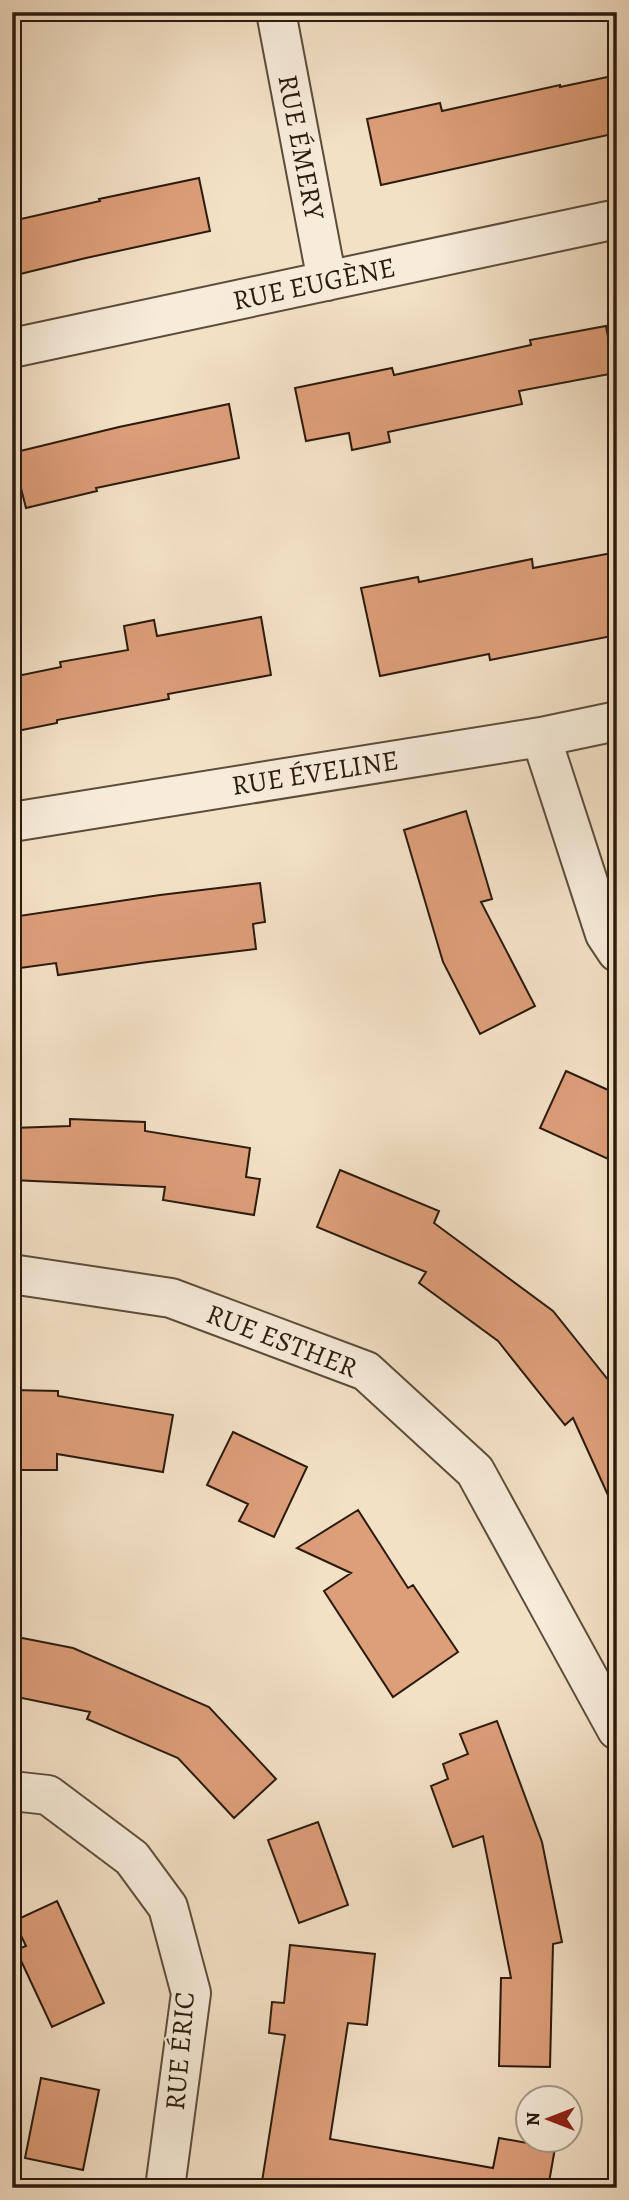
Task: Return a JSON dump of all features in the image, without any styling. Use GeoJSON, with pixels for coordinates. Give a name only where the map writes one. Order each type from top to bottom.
{"type":"FeatureCollection","features":[{"type":"Feature","properties":{"kind":"street","name":"RUE ÉMERY"},"geometry":{"type":"LineString","coordinates":[[276,12],[327,281]]}},
{"type":"Feature","properties":{"kind":"street","name":"RUE EUGÈNE"},"geometry":{"type":"LineString","coordinates":[[12,348],[617,219]]}},
{"type":"Feature","properties":{"kind":"street","name":"RUE ÉVELINE"},"geometry":{"type":"LineString","coordinates":[[12,822],[541,737],[617,721]]}},
{"type":"Feature","properties":{"kind":"street"},"geometry":{"type":"LineString","coordinates":[[541,737],[605,934],[617,952]]}},
{"type":"Feature","properties":{"kind":"street","name":"RUE ESTHER"},"geometry":{"type":"LineString","coordinates":[[12,1275],[171,1298],[366,1371],[475,1471],[617,1730]]}},
{"type":"Feature","properties":{"kind":"street","name":"RUE ÉRIC"},"geometry":{"type":"LineString","coordinates":[[12,1791],[48,1795],[132,1858],[168,1907],[191,1993],[165,2188]]}},
{"type":"Feature","properties":{"kind":"building"},"geometry":{"type":"Polygon","coordinates":[[[617,75],[617,133],[381,185],[367,119],[440,103],[442,111],[617,75]]]}},
{"type":"Feature","properties":{"kind":"building"},"geometry":{"type":"Polygon","coordinates":[[[199,178],[210,231],[12,276],[12,221],[199,178]]]}},
{"type":"Feature","properties":{"kind":"building"},"geometry":{"type":"Polygon","coordinates":[[[606,326],[615,373],[519,391],[522,404],[388,432],[390,442],[352,450],[349,433],[306,441],[295,388],[392,368],[394,375],[531,345],[530,340],[606,326]]]}},
{"type":"Feature","properties":{"kind":"building"},"geometry":{"type":"Polygon","coordinates":[[[229,404],[239,458],[96,488],[97,491],[26,508],[12,453],[229,404]]]}},
{"type":"Feature","properties":{"kind":"building"},"geometry":{"type":"Polygon","coordinates":[[[617,552],[617,635],[490,660],[489,654],[380,676],[361,588],[418,577],[419,582],[532,559],[533,568],[617,552]]]}},
{"type":"Feature","properties":{"kind":"building"},"geometry":{"type":"Polygon","coordinates":[[[261,617],[271,675],[168,694],[169,699],[57,720],[57,723],[12,732],[12,677],[61,667],[60,662],[128,650],[124,626],[154,620],[157,636],[261,617]]]}},
{"type":"Feature","properties":{"kind":"building"},"geometry":{"type":"Polygon","coordinates":[[[466,811],[492,899],[481,902],[535,1006],[480,1034],[443,962],[404,830],[466,811]]]}},
{"type":"Feature","properties":{"kind":"building"},"geometry":{"type":"Polygon","coordinates":[[[260,883],[265,922],[253,924],[256,949],[58,975],[56,963],[12,969],[12,917],[260,883]]]}},
{"type":"Feature","properties":{"kind":"building"},"geometry":{"type":"Polygon","coordinates":[[[566,1071],[617,1094],[617,1163],[540,1128],[566,1071]]]}},
{"type":"Feature","properties":{"kind":"building"},"geometry":{"type":"Polygon","coordinates":[[[70,1119],[145,1122],[145,1131],[250,1148],[246,1177],[260,1179],[254,1215],[163,1200],[165,1187],[12,1180],[12,1128],[70,1126],[70,1119]]]}},
{"type":"Feature","properties":{"kind":"building"},"geometry":{"type":"Polygon","coordinates":[[[340,1170],[439,1211],[434,1223],[553,1311],[617,1391],[617,1515],[573,1418],[565,1425],[498,1341],[419,1283],[426,1272],[317,1227],[340,1170]]]}},
{"type":"Feature","properties":{"kind":"building"},"geometry":{"type":"Polygon","coordinates":[[[12,1390],[58,1391],[58,1396],[173,1415],[163,1472],[57,1454],[57,1470],[12,1470],[12,1390]]]}},
{"type":"Feature","properties":{"kind":"building"},"geometry":{"type":"Polygon","coordinates":[[[233,1432],[307,1467],[274,1537],[239,1521],[248,1504],[207,1485],[233,1432]]]}},
{"type":"Feature","properties":{"kind":"building"},"geometry":{"type":"Polygon","coordinates":[[[358,1510],[408,1588],[413,1585],[458,1652],[393,1697],[324,1591],[351,1573],[297,1548],[358,1510]]]}},
{"type":"Feature","properties":{"kind":"building"},"geometry":{"type":"Polygon","coordinates":[[[12,1636],[73,1648],[209,1707],[276,1779],[234,1818],[178,1758],[87,1719],[90,1712],[12,1696],[12,1636]]]}},
{"type":"Feature","properties":{"kind":"building"},"geometry":{"type":"Polygon","coordinates":[[[497,1721],[542,1842],[562,1942],[553,1944],[550,2067],[499,2066],[501,1978],[511,1978],[483,1836],[453,1847],[431,1786],[448,1779],[443,1764],[468,1754],[460,1734],[497,1721]]]}},
{"type":"Feature","properties":{"kind":"building"},"geometry":{"type":"Polygon","coordinates":[[[318,1822],[348,1905],[299,1923],[268,1840],[318,1822]]]}},
{"type":"Feature","properties":{"kind":"building"},"geometry":{"type":"Polygon","coordinates":[[[57,1901],[104,2003],[52,2027],[16,1950],[26,1946],[14,1921],[57,1901]]]}},
{"type":"Feature","properties":{"kind":"building"},"geometry":{"type":"Polygon","coordinates":[[[290,1945],[375,1954],[367,2025],[348,2023],[330,2139],[493,2168],[499,2138],[514,2141],[514,2154],[554,2154],[548,2188],[261,2188],[285,2035],[269,2033],[272,2002],[284,2003],[290,1945]]]}},
{"type":"Feature","properties":{"kind":"building"},"geometry":{"type":"Polygon","coordinates":[[[41,2078],[99,2090],[83,2170],[25,2158],[41,2078]]]}}]}
